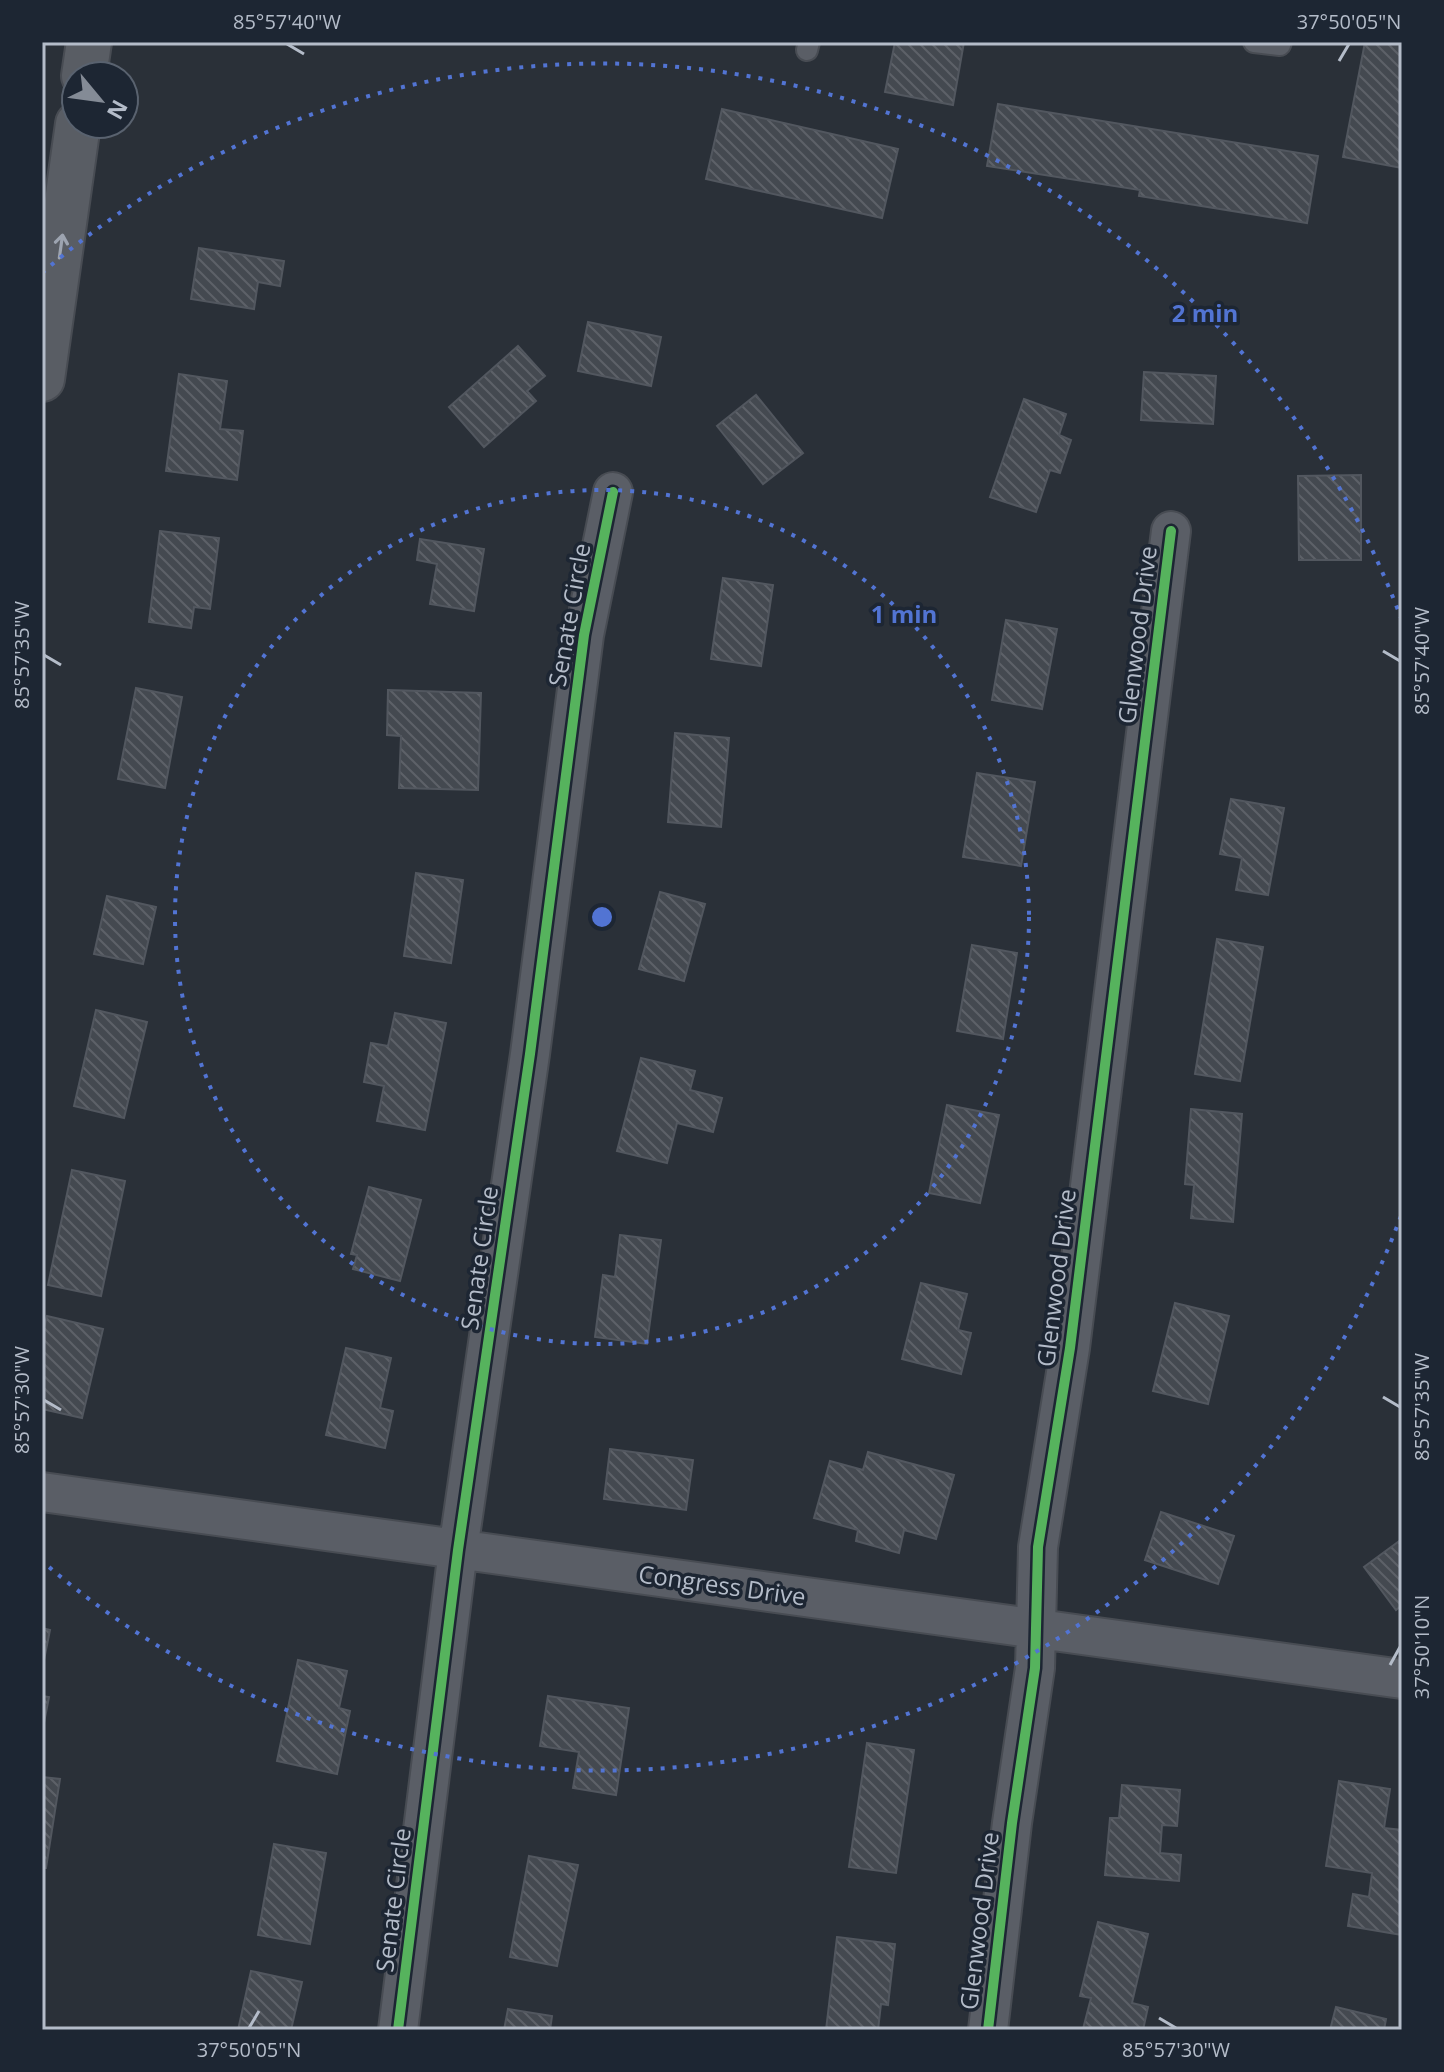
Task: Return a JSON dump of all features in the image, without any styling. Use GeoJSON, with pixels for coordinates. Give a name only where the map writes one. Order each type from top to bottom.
{"type":"FeatureCollection","features":[{"type":"Feature","properties":{"kind":"main road"},"geometry":{"type":"LineString","coordinates":[[42,379],[76,140]]}},
{"type":"Feature","properties":{"kind":"street","name":"Senate Circle"},"geometry":{"type":"LineString","coordinates":[[398,2030],[458,1550],[530,1054],[584,635],[613,492]]}},
{"type":"Feature","properties":{"kind":"street","name":"Glenwood Drive"},"geometry":{"type":"LineString","coordinates":[[988,2030],[1012,1823],[1035,1668],[1038,1547],[1070,1348],[1171,531]]}},
{"type":"Feature","properties":{"kind":"street","name":"Congress Drive"},"geometry":{"type":"LineString","coordinates":[[42,1492],[1402,1679]]}},
{"type":"Feature","properties":{"kind":"lane"},"geometry":{"type":"LineString","coordinates":[[1254,42],[1280,45],[1281,42]]}},
{"type":"Feature","properties":{"kind":"building"},"geometry":{"type":"Polygon","coordinates":[[[895,42],[964,42],[953,105],[885,92],[895,42]]]}},
{"type":"Feature","properties":{"kind":"building"},"geometry":{"type":"Polygon","coordinates":[[[1365,42],[1402,42],[1402,168],[1343,157],[1365,42]]]}},
{"type":"Feature","properties":{"kind":"building"},"geometry":{"type":"Polygon","coordinates":[[[998,104],[1318,156],[1307,223],[1139,196],[1140,190],[987,166],[998,104]]]}},
{"type":"Feature","properties":{"kind":"building"},"geometry":{"type":"Polygon","coordinates":[[[722,109],[898,149],[882,218],[706,179],[722,109]]]}},
{"type":"Feature","properties":{"kind":"building"},"geometry":{"type":"Polygon","coordinates":[[[199,248],[284,261],[280,286],[258,282],[254,309],[191,299],[199,248]]]}},
{"type":"Feature","properties":{"kind":"building"},"geometry":{"type":"Polygon","coordinates":[[[588,322],[661,337],[651,386],[578,371],[588,322]]]}},
{"type":"Feature","properties":{"kind":"building"},"geometry":{"type":"Polygon","coordinates":[[[518,346],[545,376],[527,391],[536,401],[484,447],[449,407],[518,346]]]}},
{"type":"Feature","properties":{"kind":"building"},"geometry":{"type":"Polygon","coordinates":[[[1144,372],[1216,376],[1213,424],[1141,420],[1144,372]]]}},
{"type":"Feature","properties":{"kind":"building"},"geometry":{"type":"Polygon","coordinates":[[[179,374],[227,381],[220,429],[243,431],[237,480],[166,471],[179,374]]]}},
{"type":"Feature","properties":{"kind":"building"},"geometry":{"type":"Polygon","coordinates":[[[756,395],[803,453],[763,484],[717,426],[756,395]]]}},
{"type":"Feature","properties":{"kind":"building"},"geometry":{"type":"Polygon","coordinates":[[[1024,399],[1066,414],[1059,435],[1071,440],[1060,473],[1050,470],[1036,512],[990,497],[1024,399]]]}},
{"type":"Feature","properties":{"kind":"building"},"geometry":{"type":"Polygon","coordinates":[[[1361,475],[1361,560],[1299,560],[1298,476],[1361,475]]]}},
{"type":"Feature","properties":{"kind":"building"},"geometry":{"type":"Polygon","coordinates":[[[160,531],[219,538],[210,609],[194,607],[191,628],[149,622],[160,531]]]}},
{"type":"Feature","properties":{"kind":"building"},"geometry":{"type":"Polygon","coordinates":[[[420,539],[484,549],[474,611],[430,604],[437,564],[417,560],[420,539]]]}},
{"type":"Feature","properties":{"kind":"building"},"geometry":{"type":"Polygon","coordinates":[[[723,578],[773,585],[761,666],[711,659],[723,578]]]}},
{"type":"Feature","properties":{"kind":"building"},"geometry":{"type":"Polygon","coordinates":[[[1006,620],[1057,629],[1042,709],[992,700],[1006,620]]]}},
{"type":"Feature","properties":{"kind":"building"},"geometry":{"type":"Polygon","coordinates":[[[136,688],[182,697],[165,788],[118,779],[136,688]]]}},
{"type":"Feature","properties":{"kind":"building"},"geometry":{"type":"Polygon","coordinates":[[[388,690],[481,693],[478,790],[399,788],[401,736],[387,735],[388,690]]]}},
{"type":"Feature","properties":{"kind":"building"},"geometry":{"type":"Polygon","coordinates":[[[675,733],[729,738],[721,827],[668,822],[675,733]]]}},
{"type":"Feature","properties":{"kind":"building"},"geometry":{"type":"Polygon","coordinates":[[[977,773],[1035,782],[1021,866],[963,857],[977,773]]]}},
{"type":"Feature","properties":{"kind":"building"},"geometry":{"type":"Polygon","coordinates":[[[1231,799],[1284,808],[1268,895],[1236,890],[1242,858],[1220,854],[1231,799]]]}},
{"type":"Feature","properties":{"kind":"building"},"geometry":{"type":"Polygon","coordinates":[[[416,873],[463,880],[451,963],[404,956],[416,873]]]}},
{"type":"Feature","properties":{"kind":"building"},"geometry":{"type":"Polygon","coordinates":[[[660,892],[705,904],[684,981],[639,969],[660,892]]]}},
{"type":"Feature","properties":{"kind":"building"},"geometry":{"type":"Polygon","coordinates":[[[107,896],[156,907],[143,964],[94,954],[107,896]]]}},
{"type":"Feature","properties":{"kind":"building"},"geometry":{"type":"Polygon","coordinates":[[[1217,939],[1263,947],[1240,1081],[1195,1074],[1217,939]]]}},
{"type":"Feature","properties":{"kind":"building"},"geometry":{"type":"Polygon","coordinates":[[[972,945],[1017,953],[1003,1039],[957,1031],[972,945]]]}},
{"type":"Feature","properties":{"kind":"building"},"geometry":{"type":"Polygon","coordinates":[[[96,1010],[147,1022],[124,1118],[74,1106],[96,1010]]]}},
{"type":"Feature","properties":{"kind":"building"},"geometry":{"type":"Polygon","coordinates":[[[395,1013],[446,1023],[425,1130],[377,1121],[384,1086],[364,1082],[371,1043],[388,1046],[395,1013]]]}},
{"type":"Feature","properties":{"kind":"building"},"geometry":{"type":"Polygon","coordinates":[[[641,1058],[695,1071],[690,1090],[722,1098],[713,1132],[677,1123],[667,1163],[617,1151],[641,1058]]]}},
{"type":"Feature","properties":{"kind":"building"},"geometry":{"type":"Polygon","coordinates":[[[947,1105],[999,1115],[980,1203],[929,1193],[947,1105]]]}},
{"type":"Feature","properties":{"kind":"building"},"geometry":{"type":"Polygon","coordinates":[[[1191,1109],[1242,1114],[1233,1222],[1191,1218],[1194,1185],[1185,1184],[1191,1109]]]}},
{"type":"Feature","properties":{"kind":"building"},"geometry":{"type":"Polygon","coordinates":[[[72,1170],[125,1181],[101,1296],[48,1285],[72,1170]]]}},
{"type":"Feature","properties":{"kind":"building"},"geometry":{"type":"Polygon","coordinates":[[[369,1187],[421,1200],[400,1281],[353,1269],[357,1255],[351,1254],[369,1187]]]}},
{"type":"Feature","properties":{"kind":"building"},"geometry":{"type":"Polygon","coordinates":[[[620,1235],[661,1240],[647,1344],[595,1337],[603,1275],[615,1277],[620,1235]]]}},
{"type":"Feature","properties":{"kind":"building"},"geometry":{"type":"Polygon","coordinates":[[[921,1283],[967,1294],[958,1330],[971,1333],[961,1374],[902,1359],[921,1283]]]}},
{"type":"Feature","properties":{"kind":"building"},"geometry":{"type":"Polygon","coordinates":[[[1175,1303],[1229,1316],[1208,1404],[1153,1391],[1175,1303]]]}},
{"type":"Feature","properties":{"kind":"building"},"geometry":{"type":"Polygon","coordinates":[[[47,1316],[103,1329],[82,1418],[42,1409],[42,1336],[47,1316]]]}},
{"type":"Feature","properties":{"kind":"building"},"geometry":{"type":"Polygon","coordinates":[[[346,1348],[391,1358],[380,1408],[393,1411],[385,1448],[326,1435],[346,1348]]]}},
{"type":"Feature","properties":{"kind":"building"},"geometry":{"type":"Polygon","coordinates":[[[610,1449],[693,1460],[686,1510],[604,1499],[610,1449]]]}},
{"type":"Feature","properties":{"kind":"building"},"geometry":{"type":"Polygon","coordinates":[[[868,1452],[954,1475],[936,1539],[904,1530],[899,1553],[856,1541],[858,1530],[814,1518],[830,1461],[863,1470],[868,1452]]]}},
{"type":"Feature","properties":{"kind":"building"},"geometry":{"type":"Polygon","coordinates":[[[1161,1512],[1234,1536],[1218,1584],[1145,1560],[1161,1512]]]}},
{"type":"Feature","properties":{"kind":"building"},"geometry":{"type":"Polygon","coordinates":[[[1402,1539],[1402,1605],[1396,1610],[1364,1567],[1402,1539]]]}},
{"type":"Feature","properties":{"kind":"building"},"geometry":{"type":"Polygon","coordinates":[[[42,1628],[50,1630],[42,1670],[42,1628]]]}},
{"type":"Feature","properties":{"kind":"building"},"geometry":{"type":"Polygon","coordinates":[[[298,1660],[347,1671],[339,1708],[350,1711],[337,1774],[277,1761],[298,1660]]]}},
{"type":"Feature","properties":{"kind":"building"},"geometry":{"type":"Polygon","coordinates":[[[42,1696],[49,1697],[42,1733],[42,1696]]]}},
{"type":"Feature","properties":{"kind":"building"},"geometry":{"type":"Polygon","coordinates":[[[548,1696],[629,1708],[616,1795],[573,1788],[579,1752],[540,1746],[548,1696]]]}},
{"type":"Feature","properties":{"kind":"building"},"geometry":{"type":"Polygon","coordinates":[[[867,1743],[914,1750],[896,1873],[849,1867],[867,1743]]]}},
{"type":"Feature","properties":{"kind":"building"},"geometry":{"type":"Polygon","coordinates":[[[42,1777],[60,1779],[46,1868],[42,1868],[42,1777]]]}},
{"type":"Feature","properties":{"kind":"building"},"geometry":{"type":"Polygon","coordinates":[[[1339,1781],[1390,1789],[1384,1828],[1402,1830],[1402,1935],[1348,1926],[1353,1894],[1369,1897],[1372,1873],[1326,1866],[1339,1781]]]}},
{"type":"Feature","properties":{"kind":"building"},"geometry":{"type":"Polygon","coordinates":[[[1122,1785],[1180,1790],[1177,1826],[1162,1825],[1160,1853],[1181,1855],[1179,1881],[1105,1875],[1110,1818],[1119,1818],[1122,1785]]]}},
{"type":"Feature","properties":{"kind":"building"},"geometry":{"type":"Polygon","coordinates":[[[274,1844],[326,1853],[310,1944],[258,1935],[274,1844]]]}},
{"type":"Feature","properties":{"kind":"building"},"geometry":{"type":"Polygon","coordinates":[[[529,1856],[578,1865],[557,1966],[510,1957],[529,1856]]]}},
{"type":"Feature","properties":{"kind":"building"},"geometry":{"type":"Polygon","coordinates":[[[1098,1922],[1148,1934],[1132,2003],[1148,2007],[1143,2030],[1083,2029],[1091,1998],[1080,1996],[1098,1922]]]}},
{"type":"Feature","properties":{"kind":"building"},"geometry":{"type":"Polygon","coordinates":[[[837,1937],[895,1944],[888,2005],[881,2004],[878,2030],[826,2030],[837,1937]]]}},
{"type":"Feature","properties":{"kind":"building"},"geometry":{"type":"Polygon","coordinates":[[[251,1971],[302,1982],[291,2030],[238,2030],[251,1971]]]}},
{"type":"Feature","properties":{"kind":"building"},"geometry":{"type":"Polygon","coordinates":[[[1336,2007],[1386,2019],[1384,2030],[1330,2030],[1336,2007]]]}},
{"type":"Feature","properties":{"kind":"building"},"geometry":{"type":"Polygon","coordinates":[[[508,2009],[552,2016],[550,2030],[504,2030],[508,2009]]]}},
{"type":"Feature","properties":{"kind":"cycle path"},"geometry":{"type":"LineString","coordinates":[[398,2030],[458,1550],[530,1054],[584,635],[613,492]]}},
{"type":"Feature","properties":{"kind":"cycle path"},"geometry":{"type":"LineString","coordinates":[[988,2030],[1012,1823],[1035,1668],[1038,1547],[1070,1348],[1171,531]]}}]}
